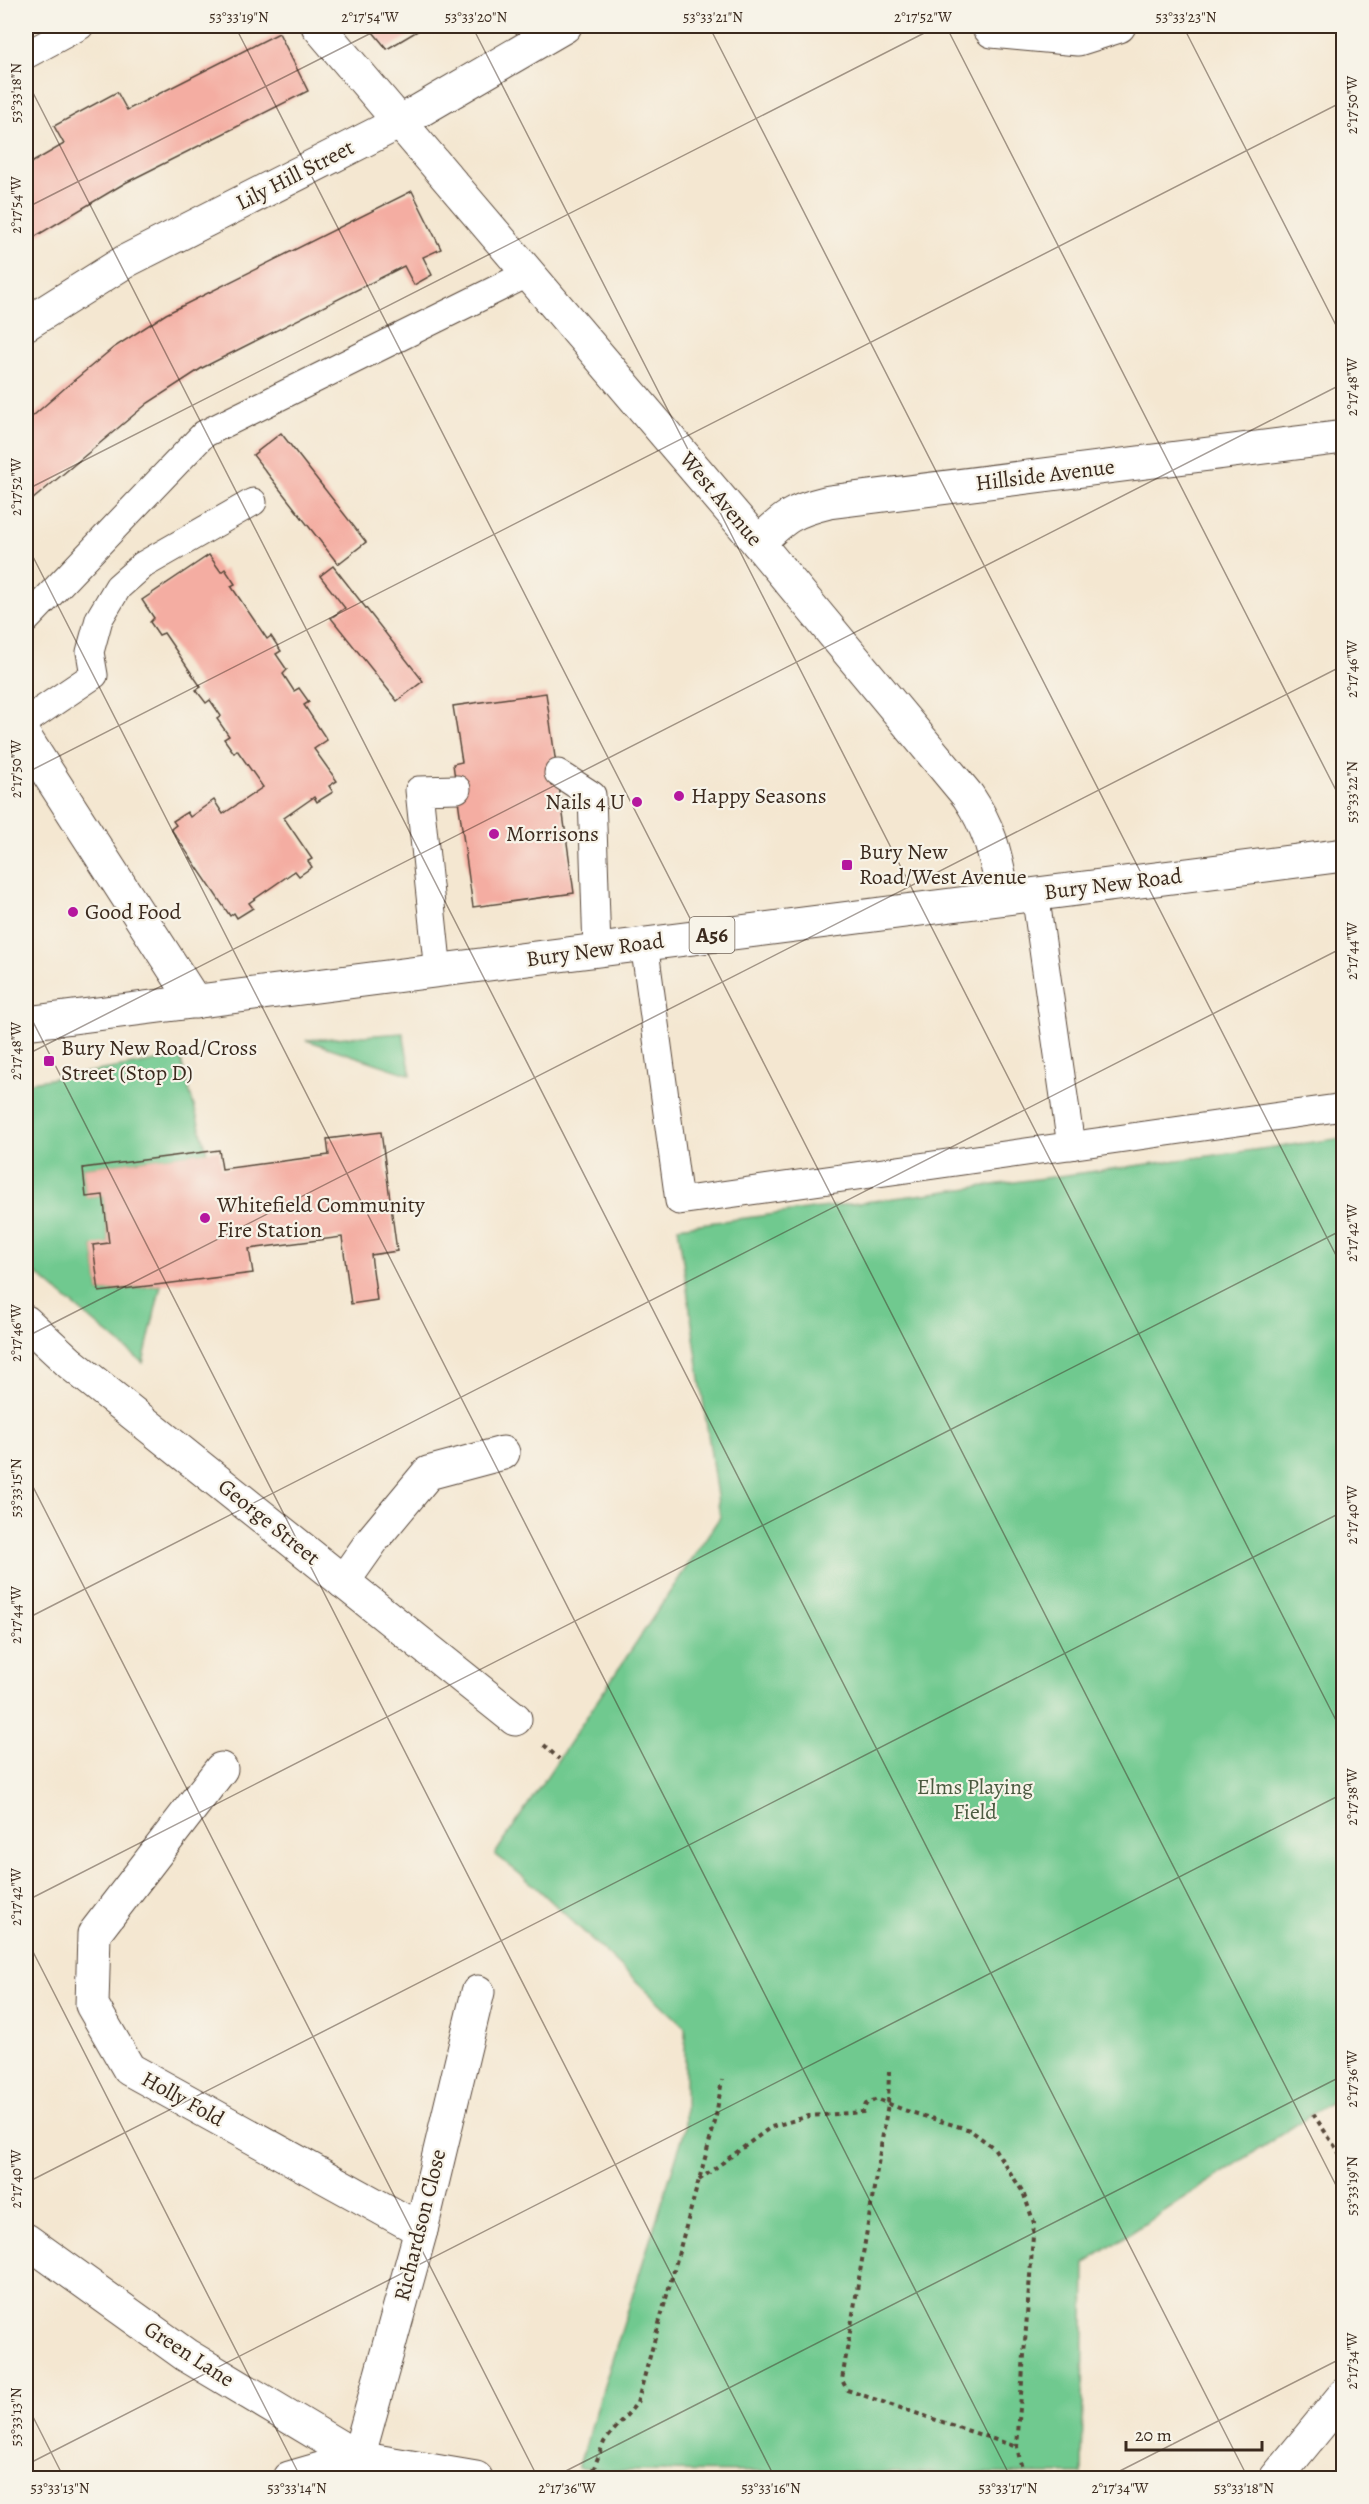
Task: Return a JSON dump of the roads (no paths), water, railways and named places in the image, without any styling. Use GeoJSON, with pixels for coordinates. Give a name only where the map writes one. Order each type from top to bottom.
{"type":"FeatureCollection","features":[{"type":"Feature","properties":{"kind":"main road","name":"West Avenue"},"geometry":{"type":"LineString","coordinates":[[318,26],[758,543],[968,796],[984,820],[994,848],[1019,895]]}},
{"type":"Feature","properties":{"kind":"main road","name":"Lily Hill Street"},"geometry":{"type":"LineString","coordinates":[[26,324],[126,261],[400,122],[565,26]]}},
{"type":"Feature","properties":{"kind":"main road"},"geometry":{"type":"LineString","coordinates":[[988,26],[992,31],[1078,39],[1119,26]]}},
{"type":"Feature","properties":{"kind":"main road","name":"Hillside Avenue"},"geometry":{"type":"LineString","coordinates":[[758,543],[783,519],[804,508],[829,502],[1344,437]]}},
{"type":"Feature","properties":{"kind":"main road"},"geometry":{"type":"LineString","coordinates":[[26,739],[195,1002]]}},
{"type":"Feature","properties":{"kind":"main road","name":"Bury New Road"},"geometry":{"type":"LineString","coordinates":[[26,1023],[1344,855]]}},
{"type":"Feature","properties":{"kind":"main road","name":"George Street"},"geometry":{"type":"LineString","coordinates":[[26,1322],[70,1363],[514,1719]]}},
{"type":"Feature","properties":{"kind":"main road"},"geometry":{"type":"LineString","coordinates":[[343,1582],[374,1538],[428,1473],[503,1453]]}},
{"type":"Feature","properties":{"kind":"main road","name":"Holly Fold"},"geometry":{"type":"LineString","coordinates":[[221,1769],[94,1934],[92,2005],[129,2069],[421,2230]]}},
{"type":"Feature","properties":{"kind":"main road","name":"Richardson Close"},"geometry":{"type":"LineString","coordinates":[[358,2458],[421,2230],[478,1992]]}},
{"type":"Feature","properties":{"kind":"main road","name":"Green Lane"},"geometry":{"type":"LineString","coordinates":[[26,2240],[186,2355],[358,2458]]}},
{"type":"Feature","properties":{"kind":"main road"},"geometry":{"type":"LineString","coordinates":[[1276,2478],[1342,2399]]}},
{"type":"Feature","properties":{"kind":"main road"},"geometry":{"type":"LineString","coordinates":[[289,2478],[358,2458],[476,2478]]}},
{"type":"Feature","properties":{"kind":"lane"},"geometry":{"type":"LineString","coordinates":[[26,55],[73,27]]}},
{"type":"Feature","properties":{"kind":"lane"},"geometry":{"type":"LineString","coordinates":[[26,620],[204,434],[529,273]]}},
{"type":"Feature","properties":{"kind":"lane"},"geometry":{"type":"LineString","coordinates":[[26,720],[94,675],[90,652],[99,619],[118,587],[143,566],[253,502]]}},
{"type":"Feature","properties":{"kind":"lane"},"geometry":{"type":"LineString","coordinates":[[558,773],[592,795],[597,950]]}},
{"type":"Feature","properties":{"kind":"lane"},"geometry":{"type":"LineString","coordinates":[[438,972],[419,790],[457,789]]}},
{"type":"Feature","properties":{"kind":"lane"},"geometry":{"type":"LineString","coordinates":[[1019,895],[1071,1146]]}},
{"type":"Feature","properties":{"kind":"lane"},"geometry":{"type":"LineString","coordinates":[[644,943],[680,1202],[1344,1107]]}},
{"type":"Feature","properties":{"kind":"place","name":"Happy Seasons"},"geometry":{"type":"Point","coordinates":[679,796]}},
{"type":"Feature","properties":{"kind":"place","name":"Nails 4 U"},"geometry":{"type":"Point","coordinates":[637,802]}},
{"type":"Feature","properties":{"kind":"place","name":"Morrisons"},"geometry":{"type":"Point","coordinates":[494,834]}},
{"type":"Feature","properties":{"kind":"place","name":"Bury New Road/West Avenue"},"geometry":{"type":"Point","coordinates":[847,865]}},
{"type":"Feature","properties":{"kind":"place","name":"Good Food"},"geometry":{"type":"Point","coordinates":[73,912]}},
{"type":"Feature","properties":{"kind":"place","name":"Bury New Road/Cross Street (Stop D)"},"geometry":{"type":"Point","coordinates":[49,1061]}},
{"type":"Feature","properties":{"kind":"place","name":"Whitefield Community Fire Station"},"geometry":{"type":"Point","coordinates":[205,1218]}},
{"type":"Feature","properties":{"kind":"park label","name":"Elms Playing Field"},"geometry":{"type":"Point","coordinates":[975,1800]}}]}
